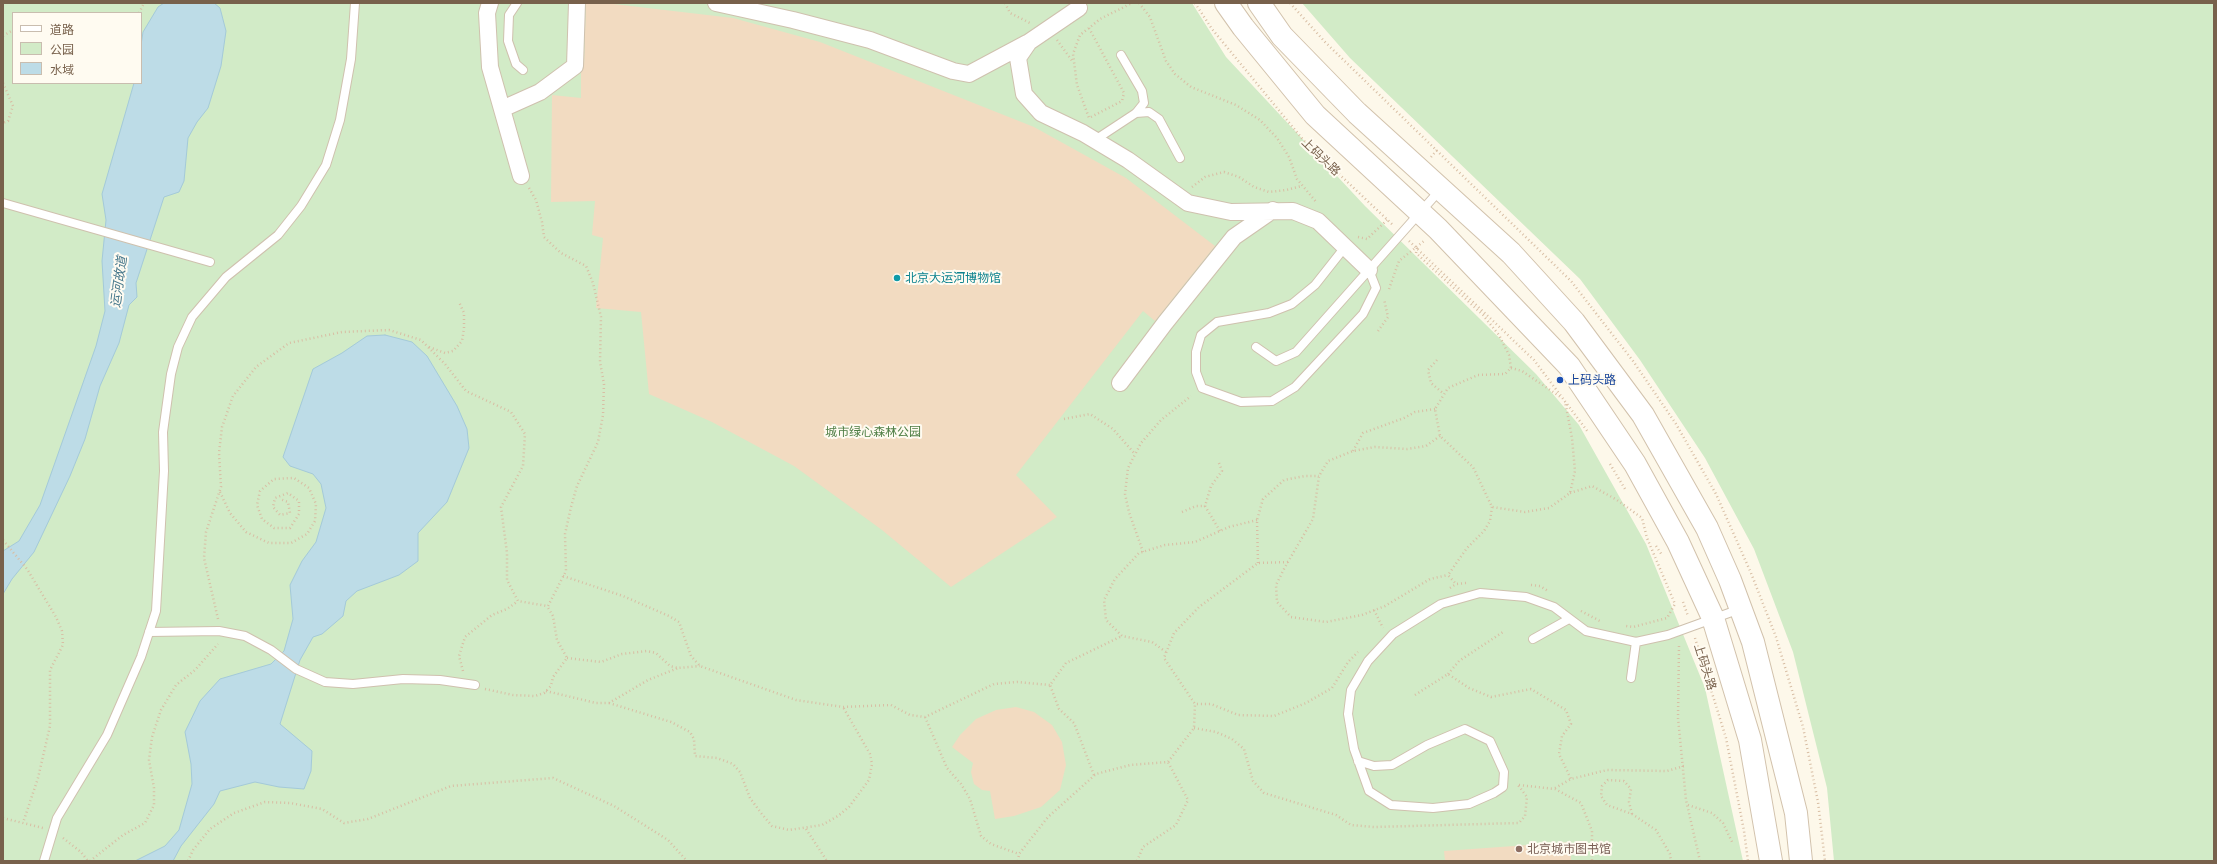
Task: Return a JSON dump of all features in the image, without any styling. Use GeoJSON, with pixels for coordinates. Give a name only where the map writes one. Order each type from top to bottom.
{"type":"FeatureCollection","features":[{"type":"Feature","properties":{"kind":"main road","name":"上码头路"},"geometry":{"type":"LineString","coordinates":[[1226,3],[1243,27],[1315,115],[1421,214],[1569,366],[1635,464],[1678,542],[1713,618],[1750,740],[1771,861]]}},
{"type":"Feature","properties":{"kind":"main road"},"geometry":{"type":"LineString","coordinates":[[1259,3],[1282,36],[1357,113],[1510,253],[1574,322],[1643,415],[1707,528],[1741,608],[1753,642],[1796,814],[1801,861]]}},
{"type":"Feature","properties":{"kind":"street"},"geometry":{"type":"LineString","coordinates":[[490,3],[487,13],[490,67],[521,176]]}},
{"type":"Feature","properties":{"kind":"street"},"geometry":{"type":"LineString","coordinates":[[502,109],[540,92],[575,66],[577,3]]}},
{"type":"Feature","properties":{"kind":"street"},"geometry":{"type":"LineString","coordinates":[[716,3],[793,20],[870,40],[953,71],[969,74],[1029,42],[1080,5]]}},
{"type":"Feature","properties":{"kind":"street"},"geometry":{"type":"LineString","coordinates":[[1029,42],[1018,58],[1024,94],[1041,113],[1095,140],[1128,160],[1188,203],[1231,212],[1273,210],[1293,211],[1318,221],[1351,242],[1369,270]]}},
{"type":"Feature","properties":{"kind":"street"},"geometry":{"type":"LineString","coordinates":[[1120,383],[1165,323],[1234,237],[1273,210]]}},
{"type":"Feature","properties":{"kind":"lane"},"geometry":{"type":"LineString","coordinates":[[44,861],[57,818],[107,735],[141,657],[156,611],[164,471],[163,432],[171,374],[178,348],[192,317],[226,277],[278,235],[301,206],[326,165],[340,120],[351,59],[355,3]]}},
{"type":"Feature","properties":{"kind":"lane"},"geometry":{"type":"LineString","coordinates":[[517,3],[509,15],[508,41],[516,64],[522,70]]}},
{"type":"Feature","properties":{"kind":"lane"},"geometry":{"type":"LineString","coordinates":[[1095,140],[1136,113],[1144,103],[1142,92],[1121,55]]}},
{"type":"Feature","properties":{"kind":"lane"},"geometry":{"type":"LineString","coordinates":[[1136,113],[1149,112],[1159,119],[1180,158]]}},
{"type":"Feature","properties":{"kind":"lane"},"geometry":{"type":"LineString","coordinates":[[1256,347],[1276,361],[1296,352],[1421,214],[1441,189]]}},
{"type":"Feature","properties":{"kind":"lane"},"geometry":{"type":"LineString","coordinates":[[3,203],[210,262]]}},
{"type":"Feature","properties":{"kind":"lane"},"geometry":{"type":"LineString","coordinates":[[1351,242],[1315,285],[1292,304],[1270,313],[1217,322],[1201,335],[1196,352],[1196,372],[1202,388],[1241,402],[1272,401],[1295,387],[1363,314],[1376,288],[1369,270]]}},
{"type":"Feature","properties":{"kind":"lane"},"geometry":{"type":"LineString","coordinates":[[1358,761],[1374,766],[1392,765],[1427,746],[1464,729],[1490,741],[1504,772],[1503,787],[1494,794],[1469,804],[1433,808],[1391,805],[1369,791],[1358,761],[1348,714],[1351,690],[1368,661],[1393,634],[1441,604],[1480,593],[1526,597],[1554,607],[1586,631],[1636,642],[1668,635],[1741,608]]}},
{"type":"Feature","properties":{"kind":"lane"},"geometry":{"type":"LineString","coordinates":[[1533,639],[1569,618]]}},
{"type":"Feature","properties":{"kind":"lane"},"geometry":{"type":"LineString","coordinates":[[149,632],[219,631],[245,636],[271,650],[296,669],[325,682],[354,684],[378,680],[440,680],[475,685]]}},
{"type":"Feature","properties":{"kind":"lane"},"geometry":{"type":"LineString","coordinates":[[1631,678],[1636,642]]}},
{"type":"Feature","properties":{"kind":"path"},"geometry":{"type":"LineString","coordinates":[[140,12],[144,3]]}},
{"type":"Feature","properties":{"kind":"path"},"geometry":{"type":"LineString","coordinates":[[1089,28],[1124,93],[1122,102],[1089,118],[1077,85],[1073,54],[1080,36],[1089,28],[1100,19],[1132,3]]}},
{"type":"Feature","properties":{"kind":"path"},"geometry":{"type":"LineString","coordinates":[[1139,3],[1150,16],[1166,61],[1175,74],[1190,87],[1236,105],[1260,120],[1277,138],[1289,157],[1297,179],[1318,204]]}},
{"type":"Feature","properties":{"kind":"path","name":"上码头路"},"geometry":{"type":"LineString","coordinates":[[1195,3],[1212,30],[1305,142],[1534,360],[1591,435]]}},
{"type":"Feature","properties":{"kind":"path"},"geometry":{"type":"LineString","coordinates":[[3,36],[12,31]]}},
{"type":"Feature","properties":{"kind":"path"},"geometry":{"type":"LineString","coordinates":[[3,83],[13,106],[8,121],[3,123]]}},
{"type":"Feature","properties":{"kind":"path"},"geometry":{"type":"LineString","coordinates":[[1182,199],[1190,189],[1205,177],[1224,172],[1239,177],[1254,187],[1269,192],[1302,186]]}},
{"type":"Feature","properties":{"kind":"path"},"geometry":{"type":"LineString","coordinates":[[521,176],[536,200],[542,222],[544,237],[561,253],[586,266],[593,282],[600,317],[600,362],[604,384],[604,415],[598,442],[577,486],[571,507],[565,534],[566,571],[548,606]]}},
{"type":"Feature","properties":{"kind":"path"},"geometry":{"type":"LineString","coordinates":[[1351,242],[1366,239],[1387,220]]}},
{"type":"Feature","properties":{"kind":"path"},"geometry":{"type":"LineString","coordinates":[[1378,330],[1388,317],[1384,298],[1399,261],[1417,248]]}},
{"type":"Feature","properties":{"kind":"path"},"geometry":{"type":"LineString","coordinates":[[1417,248],[1416,253],[1483,315],[1499,335],[1509,355],[1511,368]]}},
{"type":"Feature","properties":{"kind":"path"},"geometry":{"type":"LineString","coordinates":[[428,347],[436,348],[446,353],[454,351],[462,341],[464,313],[459,302]]}},
{"type":"Feature","properties":{"kind":"path"},"geometry":{"type":"LineString","coordinates":[[3,818],[53,830],[81,852],[89,861],[123,835],[145,823],[154,805],[154,788],[149,760],[152,737],[161,710],[176,685],[195,670],[220,641],[218,617],[204,558],[206,532],[220,491],[219,454],[222,427],[233,396],[256,367],[289,343],[342,332],[388,330],[421,340],[445,364],[466,391],[511,412],[525,434],[523,466],[501,507],[507,553],[506,580],[518,602]]}},
{"type":"Feature","properties":{"kind":"path"},"geometry":{"type":"LineString","coordinates":[[1437,360],[1428,370],[1431,383],[1444,394]]}},
{"type":"Feature","properties":{"kind":"path"},"geometry":{"type":"LineString","coordinates":[[1440,436],[1426,446],[1407,448],[1376,448],[1353,451],[1328,461],[1319,476],[1313,519],[1276,586],[1277,602],[1291,617],[1326,622],[1362,615],[1385,606],[1430,579],[1448,575],[1467,548],[1484,531],[1490,520],[1492,507],[1473,467],[1440,436],[1435,409],[1448,388],[1478,375],[1505,374],[1511,368]]}},
{"type":"Feature","properties":{"kind":"path"},"geometry":{"type":"LineString","coordinates":[[1511,368],[1522,371],[1564,399],[1572,438],[1575,471],[1570,493]]}},
{"type":"Feature","properties":{"kind":"path"},"geometry":{"type":"LineString","coordinates":[[1143,552],[1129,512],[1125,494],[1128,468],[1140,443],[1161,420],[1191,396]]}},
{"type":"Feature","properties":{"kind":"path"},"geometry":{"type":"LineString","coordinates":[[1353,451],[1363,433],[1404,418],[1415,412],[1435,409]]}},
{"type":"Feature","properties":{"kind":"path"},"geometry":{"type":"LineString","coordinates":[[1064,419],[1090,414],[1113,429],[1135,454]]}},
{"type":"Feature","properties":{"kind":"path"},"geometry":{"type":"LineString","coordinates":[[1608,460],[1628,493]]}},
{"type":"Feature","properties":{"kind":"path"},"geometry":{"type":"LineString","coordinates":[[1219,463],[1222,471],[1211,486],[1205,506],[1220,531]]}},
{"type":"Feature","properties":{"kind":"path"},"geometry":{"type":"LineString","coordinates":[[1258,564],[1257,520],[1263,499],[1284,480],[1305,476],[1319,476]]}},
{"type":"Feature","properties":{"kind":"path"},"geometry":{"type":"LineString","coordinates":[[220,491],[230,513],[246,532],[269,543],[290,543],[307,534],[315,521],[316,504],[309,488],[294,478],[274,479],[260,491],[257,505],[262,519],[274,528],[290,528],[299,514],[299,501],[288,493],[275,498],[273,507],[280,515],[290,513],[288,502],[280,500]]}},
{"type":"Feature","properties":{"kind":"path"},"geometry":{"type":"LineString","coordinates":[[1492,507],[1525,512],[1549,508],[1570,493],[1592,486],[1617,500],[1642,518],[1647,538],[1675,604],[1667,618],[1633,627],[1619,625]]}},
{"type":"Feature","properties":{"kind":"path"},"geometry":{"type":"LineString","coordinates":[[1182,512],[1196,506],[1205,506]]}},
{"type":"Feature","properties":{"kind":"path"},"geometry":{"type":"LineString","coordinates":[[1636,506],[1652,537]]}},
{"type":"Feature","properties":{"kind":"path"},"geometry":{"type":"LineString","coordinates":[[1166,652],[1152,642],[1122,636],[1106,620],[1104,600],[1115,579],[1139,553],[1165,545],[1195,542],[1220,531],[1257,520]]}},
{"type":"Feature","properties":{"kind":"path"},"geometry":{"type":"LineString","coordinates":[[3,540],[27,569],[56,617],[62,631],[63,646],[50,670],[50,726],[38,778],[23,823]]}},
{"type":"Feature","properties":{"kind":"path"},"geometry":{"type":"LineString","coordinates":[[1655,543],[1665,562]]}},
{"type":"Feature","properties":{"kind":"path"},"geometry":{"type":"LineString","coordinates":[[1018,861],[1019,854],[1048,817],[1094,776],[1130,765],[1168,762],[1194,728],[1195,704],[1164,658],[1174,633],[1199,607],[1258,564],[1288,562]]}},
{"type":"Feature","properties":{"kind":"path"},"geometry":{"type":"LineString","coordinates":[[1448,575],[1456,584]]}},
{"type":"Feature","properties":{"kind":"path"},"geometry":{"type":"LineString","coordinates":[[563,576],[623,596],[669,616],[679,622],[691,656],[700,666]]}},
{"type":"Feature","properties":{"kind":"path"},"geometry":{"type":"LineString","coordinates":[[1443,592],[1456,584],[1470,583]]}},
{"type":"Feature","properties":{"kind":"path"},"geometry":{"type":"LineString","coordinates":[[1527,584],[1540,586],[1552,593]]}},
{"type":"Feature","properties":{"kind":"path","name":"上码头路"},"geometry":{"type":"LineString","coordinates":[[1682,600],[1726,738],[1744,831],[1748,861]]}},
{"type":"Feature","properties":{"kind":"path"},"geometry":{"type":"LineString","coordinates":[[548,606],[518,602],[507,609],[492,615],[465,637],[459,656],[467,678],[475,685],[490,691],[513,695],[535,696],[546,691],[551,686],[553,677],[567,658]]}},
{"type":"Feature","properties":{"kind":"path"},"geometry":{"type":"LineString","coordinates":[[548,606],[553,616],[557,640],[567,658]]}},
{"type":"Feature","properties":{"kind":"path"},"geometry":{"type":"LineString","coordinates":[[1576,608],[1604,623]]}},
{"type":"Feature","properties":{"kind":"path"},"geometry":{"type":"LineString","coordinates":[[1374,610],[1383,628]]}},
{"type":"Feature","properties":{"kind":"path"},"geometry":{"type":"LineString","coordinates":[[1379,630],[1388,625]]}},
{"type":"Feature","properties":{"kind":"path"},"geometry":{"type":"LineString","coordinates":[[1415,695],[1448,674],[1459,661],[1503,632]]}},
{"type":"Feature","properties":{"kind":"path"},"geometry":{"type":"LineString","coordinates":[[1050,685],[1066,663],[1122,636]]}},
{"type":"Feature","properties":{"kind":"path"},"geometry":{"type":"LineString","coordinates":[[1195,704],[1211,704],[1238,715],[1274,716],[1306,703],[1332,688],[1348,662],[1364,646]]}},
{"type":"Feature","properties":{"kind":"path"},"geometry":{"type":"LineString","coordinates":[[1679,646],[1678,718],[1688,805],[1700,861]]}},
{"type":"Feature","properties":{"kind":"path"},"geometry":{"type":"LineString","coordinates":[[567,658],[601,662],[622,654],[647,651],[656,653],[670,666],[678,668]]}},
{"type":"Feature","properties":{"kind":"path"},"geometry":{"type":"LineString","coordinates":[[609,703],[648,680],[678,668],[700,666],[796,700],[843,707],[891,705],[910,715],[925,717],[994,684],[1017,682],[1050,685]]}},
{"type":"Feature","properties":{"kind":"path"},"geometry":{"type":"LineString","coordinates":[[1448,674],[1469,688],[1491,697],[1531,689],[1566,710],[1570,724],[1562,736],[1559,754],[1571,779]]}},
{"type":"Feature","properties":{"kind":"path"},"geometry":{"type":"LineString","coordinates":[[1050,685],[1059,709],[1074,723],[1094,776]]}},
{"type":"Feature","properties":{"kind":"path"},"geometry":{"type":"LineString","coordinates":[[546,691],[596,703],[609,703],[671,722],[690,732],[694,739],[695,756],[717,758],[733,764],[740,772],[750,798],[772,826],[790,830],[806,829],[822,825],[838,816],[849,807],[869,780],[872,764],[870,754],[843,707]]}},
{"type":"Feature","properties":{"kind":"path"},"geometry":{"type":"LineString","coordinates":[[925,717],[947,768],[961,784],[970,799],[981,836],[991,844],[1019,854]]}},
{"type":"Feature","properties":{"kind":"path"},"geometry":{"type":"LineString","coordinates":[[1136,861],[1143,847],[1176,825],[1188,800],[1168,762]]}},
{"type":"Feature","properties":{"kind":"path"},"geometry":{"type":"LineString","coordinates":[[1555,789],[1571,779],[1607,770],[1638,772],[1667,771],[1684,766]]}},
{"type":"Feature","properties":{"kind":"path"},"geometry":{"type":"LineString","coordinates":[[188,861],[193,850],[210,829],[234,813],[265,802],[290,803],[322,809],[344,823],[368,819],[451,786],[553,778],[614,806],[668,840],[687,861]]}},
{"type":"Feature","properties":{"kind":"path"},"geometry":{"type":"LineString","coordinates":[[1632,814],[1629,802],[1631,789],[1624,781],[1608,780],[1602,786],[1601,796],[1607,805],[1632,814],[1656,830],[1670,854],[1671,861]]}},
{"type":"Feature","properties":{"kind":"path"},"geometry":{"type":"LineString","coordinates":[[1504,784],[1555,789],[1581,803],[1592,831],[1592,861]]}},
{"type":"Feature","properties":{"kind":"path"},"geometry":{"type":"LineString","coordinates":[[1688,805],[1712,813],[1722,823],[1733,844]]}},
{"type":"Feature","properties":{"kind":"path"},"geometry":{"type":"LineString","coordinates":[[806,829],[827,861]]}},
{"type":"Feature","properties":{"kind":"green space","name":"城市绿心森林公园"},"geometry":{"type":"Polygon","coordinates":[[[3,3],[1192,3],[1226,57],[1365,206],[1536,374],[1579,425],[1646,544],[1705,688],[1743,861],[3,861],[3,3]]]}},
{"type":"Feature","properties":{"kind":"green space"},"geometry":{"type":"Polygon","coordinates":[[[1302,3],[2214,3],[2214,861],[1834,861],[1827,788],[1793,652],[1754,549],[1705,458],[1640,360],[1580,279],[1350,58],[1302,3]]]}},
{"type":"Feature","properties":{"kind":"water","name":"运河故道"},"geometry":{"type":"Polygon","coordinates":[[[164,3],[214,3],[220,8],[226,31],[221,66],[208,108],[197,122],[188,138],[184,181],[179,192],[164,197],[136,283],[137,297],[129,305],[119,343],[100,386],[85,439],[70,476],[34,552],[12,579],[3,594],[3,551],[19,541],[40,505],[96,346],[105,311],[102,261],[106,220],[102,194],[134,84],[142,84],[143,32],[158,7],[164,3]]]}},
{"type":"Feature","properties":{"kind":"water"},"geometry":{"type":"Polygon","coordinates":[[[385,335],[412,342],[427,356],[457,406],[467,429],[469,448],[447,502],[418,533],[418,561],[399,575],[357,591],[346,601],[343,616],[322,634],[313,637],[300,660],[280,724],[312,751],[311,771],[304,789],[279,787],[255,782],[220,791],[214,804],[181,846],[173,861],[135,861],[165,846],[179,830],[192,784],[191,764],[185,732],[200,701],[220,679],[271,664],[284,651],[293,619],[290,585],[302,561],[316,542],[326,508],[321,484],[313,474],[290,466],[283,457],[313,369],[342,353],[367,336],[385,335]]]}},
{"type":"Feature","properties":{"kind":"building","name":"北京大运河博物馆"},"geometry":{"type":"Polygon","coordinates":[[[586,3],[605,3],[733,18],[820,42],[1034,127],[1126,178],[1215,246],[1155,321],[1143,311],[1016,475],[1057,517],[951,587],[882,530],[794,466],[712,422],[649,394],[641,312],[596,308],[603,238],[592,235],[595,201],[551,202],[552,95],[581,98],[581,73],[584,66],[586,3]]]}},
{"type":"Feature","properties":{"kind":"building"},"geometry":{"type":"Polygon","coordinates":[[[1016,707],[1034,712],[1052,725],[1062,742],[1066,765],[1060,790],[1041,807],[1014,816],[995,819],[990,791],[982,790],[974,784],[971,772],[973,763],[952,747],[960,735],[976,719],[996,710],[1016,707]]]}},
{"type":"Feature","properties":{"kind":"building","name":"北京城市图书馆"},"geometry":{"type":"Polygon","coordinates":[[[1570,842],[1571,861],[1445,861],[1444,851],[1570,842]]]}},
{"type":"Feature","properties":{"kind":"place","name":"北京大运河博物馆"},"geometry":{"type":"Point","coordinates":[897,278]}},
{"type":"Feature","properties":{"kind":"place","name":"上码头路"},"geometry":{"type":"Point","coordinates":[1560,380]}},
{"type":"Feature","properties":{"kind":"place","name":"北京城市图书馆"},"geometry":{"type":"Point","coordinates":[1519,849]}}]}
